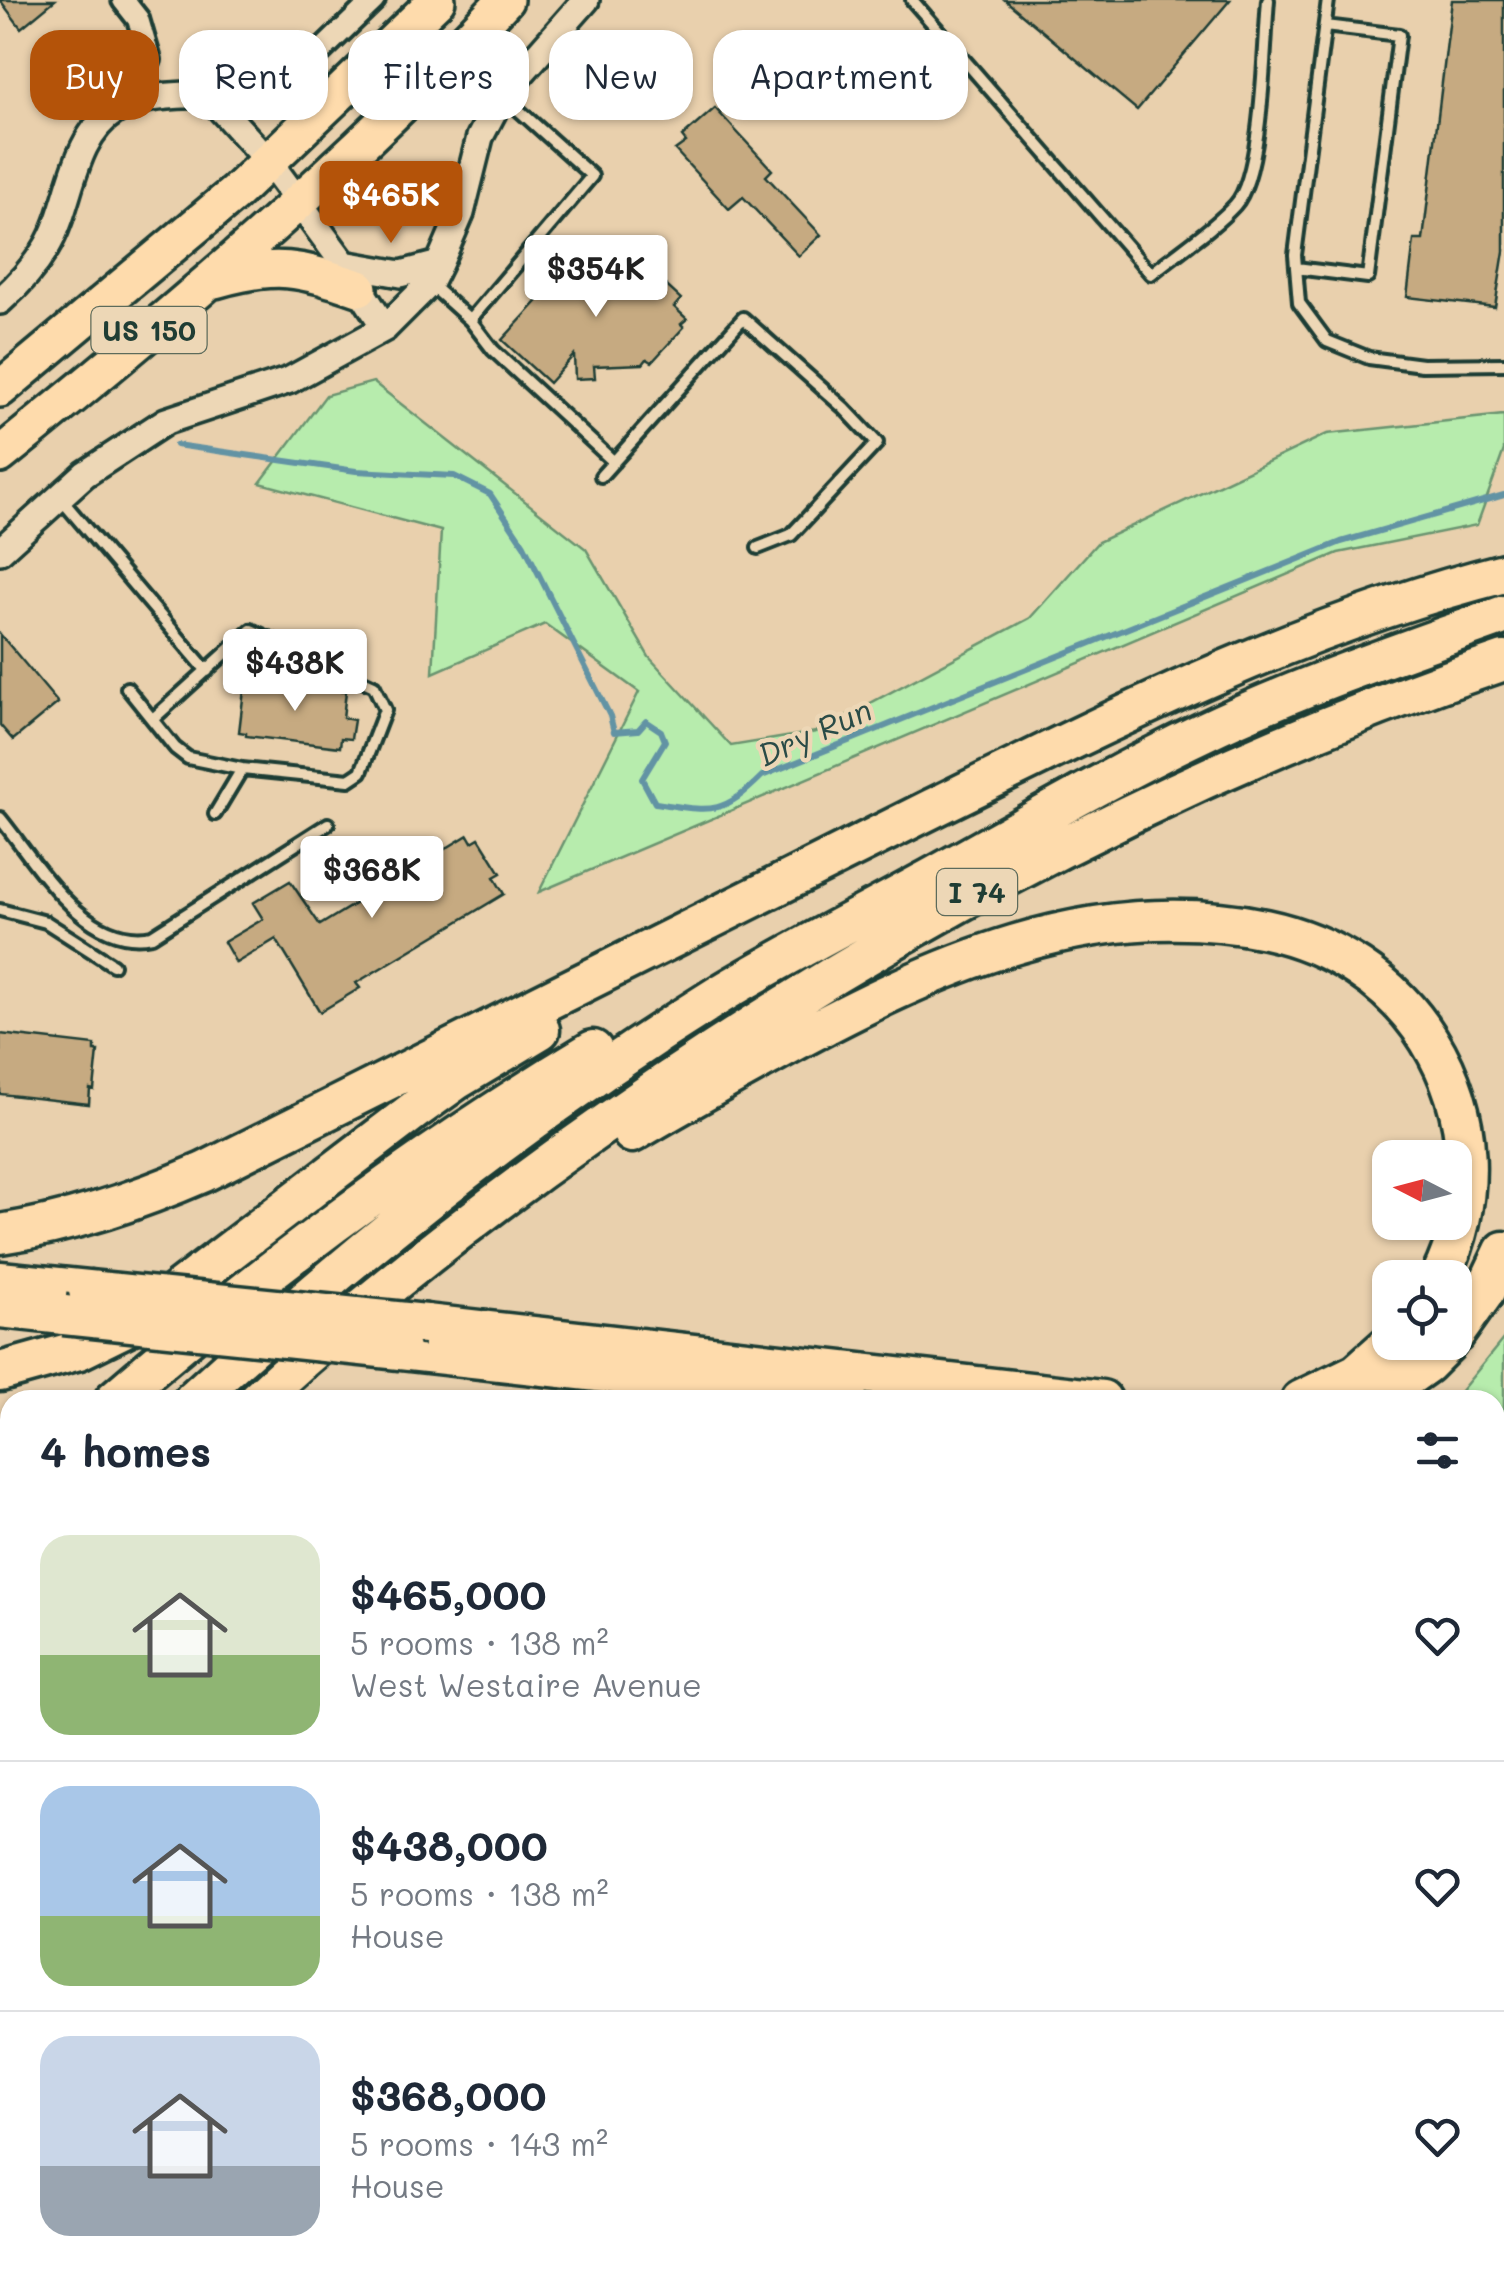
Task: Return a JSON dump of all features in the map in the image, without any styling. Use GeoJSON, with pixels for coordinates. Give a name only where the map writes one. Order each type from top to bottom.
{"type":"FeatureCollection","features":[{"type":"Feature","properties":{"kind":"highway","name":"US 150"},"geometry":{"type":"LineString","coordinates":[[0,389],[269,162],[437,0]]}},
{"type":"Feature","properties":{"kind":"highway","name":"US 150"},"geometry":{"type":"LineString","coordinates":[[0,455],[297,202],[505,0]]}},
{"type":"Feature","properties":{"kind":"highway"},"geometry":{"type":"LineString","coordinates":[[204,284],[258,268],[351,276]]}},
{"type":"Feature","properties":{"kind":"highway"},"geometry":{"type":"LineString","coordinates":[[0,1234],[112,1209],[204,1172],[1099,725],[1219,671],[1325,630],[1504,573]]}},
{"type":"Feature","properties":{"kind":"highway","name":"I 74"},"geometry":{"type":"LineString","coordinates":[[204,1390],[302,1302],[450,1183],[582,1086],[723,993],[1203,732],[1343,673],[1504,615]]}},
{"type":"Feature","properties":{"kind":"highway","name":"I 74"},"geometry":{"type":"LineString","coordinates":[[268,1390],[492,1202],[639,1100],[915,925],[1032,861],[1299,738],[1504,661]]}},
{"type":"Feature","properties":{"kind":"highway"},"geometry":{"type":"LineString","coordinates":[[0,1372],[66,1354],[120,1332],[186,1287],[416,1109],[502,1051],[1099,725]]}},
{"type":"Feature","properties":{"kind":"highway"},"geometry":{"type":"LineString","coordinates":[[492,1202],[556,1180],[677,1106],[930,973],[997,949],[1064,932],[1133,922],[1202,920],[1275,931],[1322,947],[1372,976],[1424,1030],[1450,1080],[1466,1145],[1462,1217],[1448,1260]]}},
{"type":"Feature","properties":{"kind":"highway"},"geometry":{"type":"LineString","coordinates":[[126,1390],[337,1220],[499,1108],[650,1016],[723,993]]}},
{"type":"Feature","properties":{"kind":"highway"},"geometry":{"type":"LineString","coordinates":[[1472,1310],[1504,1251]]}},
{"type":"Feature","properties":{"kind":"highway"},"geometry":{"type":"LineString","coordinates":[[0,1281],[63,1306]]}},
{"type":"Feature","properties":{"kind":"highway"},"geometry":{"type":"LineString","coordinates":[[0,1309],[63,1306],[993,1390]]}},
{"type":"Feature","properties":{"kind":"highway"},"geometry":{"type":"LineString","coordinates":[[413,1337],[779,1390]]}},
{"type":"Feature","properties":{"kind":"highway"},"geometry":{"type":"LineString","coordinates":[[1321,1390],[1357,1373],[1372,1360]]}},
{"type":"Feature","properties":{"kind":"highway"},"geometry":{"type":"LineString","coordinates":[[1390,1390],[1429,1360]]}},
{"type":"Feature","properties":{"kind":"street"},"geometry":{"type":"LineString","coordinates":[[123,0],[141,30]]}},
{"type":"Feature","properties":{"kind":"street"},"geometry":{"type":"LineString","coordinates":[[328,44],[374,0]]}},
{"type":"Feature","properties":{"kind":"street"},"geometry":{"type":"LineString","coordinates":[[529,64],[586,0]]}},
{"type":"Feature","properties":{"kind":"street"},"geometry":{"type":"LineString","coordinates":[[0,301],[17,286],[46,248],[62,215],[86,141],[113,112],[143,99],[179,96]]}},
{"type":"Feature","properties":{"kind":"street"},"geometry":{"type":"LineString","coordinates":[[231,120],[269,162],[385,328]]}},
{"type":"Feature","properties":{"kind":"street"},"geometry":{"type":"LineString","coordinates":[[0,550],[85,474],[166,421],[290,380],[385,328],[434,274],[460,213],[480,138],[489,120]]}},
{"type":"Feature","properties":{"kind":"street"},"geometry":{"type":"LineString","coordinates":[[351,276],[434,274]]}},
{"type":"Feature","properties":{"kind":"lane"},"geometry":{"type":"LineString","coordinates":[[912,0],[1152,274],[1237,203],[1247,184],[1255,148],[1268,0]]}},
{"type":"Feature","properties":{"kind":"lane"},"geometry":{"type":"LineString","coordinates":[[1328,0],[1303,181],[1296,268],[1299,303],[1327,341],[1369,358],[1422,365],[1504,364]]}},
{"type":"Feature","properties":{"kind":"lane"},"geometry":{"type":"LineString","coordinates":[[1296,268],[1368,277],[1399,36],[1324,26]]}},
{"type":"Feature","properties":{"kind":"lane"},"geometry":{"type":"LineString","coordinates":[[470,320],[592,176],[529,119]]}},
{"type":"Feature","properties":{"kind":"lane"},"geometry":{"type":"LineString","coordinates":[[434,274],[493,350],[614,462]]}},
{"type":"Feature","properties":{"kind":"lane"},"geometry":{"type":"LineString","coordinates":[[601,476],[743,318],[844,408],[877,443],[791,535],[758,548]]}},
{"type":"Feature","properties":{"kind":"lane"},"geometry":{"type":"LineString","coordinates":[[59,498],[208,671]]}},
{"type":"Feature","properties":{"kind":"lane"},"geometry":{"type":"LineString","coordinates":[[127,688],[175,748],[188,758],[242,769],[349,780],[361,772],[385,710],[374,686],[252,630],[154,718]]}},
{"type":"Feature","properties":{"kind":"lane"},"geometry":{"type":"LineString","coordinates":[[214,814],[242,769]]}},
{"type":"Feature","properties":{"kind":"lane"},"geometry":{"type":"LineString","coordinates":[[0,818],[76,912],[107,933],[133,940],[152,936],[328,824]]}},
{"type":"Feature","properties":{"kind":"lane"},"geometry":{"type":"LineString","coordinates":[[0,910],[46,922],[113,965]]}},
{"type":"Feature","properties":{"kind":"green space"},"geometry":{"type":"Polygon","coordinates":[[[373,382],[586,549],[649,657],[731,746],[816,732],[1030,618],[1098,542],[1327,434],[1504,415],[1504,450],[1477,525],[1338,553],[539,892],[639,692],[545,624],[433,673],[441,531],[260,483],[326,395],[373,382]]]}},
{"type":"Feature","properties":{"kind":"green space"},"geometry":{"type":"Polygon","coordinates":[[[1504,1338],[1504,1390],[1462,1390],[1504,1338]]]}},
{"type":"Feature","properties":{"kind":"building"},"geometry":{"type":"Polygon","coordinates":[[[0,0],[55,0],[21,28],[0,0]]]}},
{"type":"Feature","properties":{"kind":"building"},"geometry":{"type":"Polygon","coordinates":[[[1005,0],[1230,0],[1137,110],[1005,0]]]}},
{"type":"Feature","properties":{"kind":"building"},"geometry":{"type":"Polygon","coordinates":[[[1452,0],[1504,0],[1504,251],[1495,307],[1407,297],[1414,240],[1423,240],[1452,0]]]}},
{"type":"Feature","properties":{"kind":"building"},"geometry":{"type":"Polygon","coordinates":[[[713,110],[713,120],[726,120],[772,170],[766,176],[821,235],[799,256],[743,197],[729,209],[675,150],[686,142],[682,137],[713,110]]]}},
{"type":"Feature","properties":{"kind":"building"},"geometry":{"type":"Polygon","coordinates":[[[591,243],[645,291],[658,278],[681,299],[674,307],[687,319],[652,362],[647,359],[643,364],[594,366],[595,378],[575,379],[574,355],[549,383],[502,340],[591,243]]]}},
{"type":"Feature","properties":{"kind":"building"},"geometry":{"type":"Polygon","coordinates":[[[0,634],[58,703],[13,740],[0,725],[0,634]]]}},
{"type":"Feature","properties":{"kind":"building"},"geometry":{"type":"Polygon","coordinates":[[[252,680],[346,691],[343,718],[354,720],[351,739],[341,738],[340,747],[239,732],[244,690],[250,691],[252,680]]]}},
{"type":"Feature","properties":{"kind":"building"},"geometry":{"type":"Polygon","coordinates":[[[468,835],[472,842],[479,838],[501,873],[494,877],[504,894],[356,983],[360,988],[320,1012],[276,939],[236,963],[224,942],[263,919],[253,903],[290,881],[320,925],[468,835]]]}},
{"type":"Feature","properties":{"kind":"building"},"geometry":{"type":"Polygon","coordinates":[[[0,1034],[95,1045],[98,1051],[89,1104],[0,1094],[0,1034]]]}},
{"type":"Feature","properties":{"kind":"waterway","name":"Dry Run"},"geometry":{"type":"LineString","coordinates":[[176,445],[356,471],[454,476],[490,494],[524,545],[610,716],[614,732],[638,730],[646,721],[661,731],[665,741],[642,779],[655,803],[702,809],[736,799],[762,776],[1341,542],[1504,495]]}}]}
